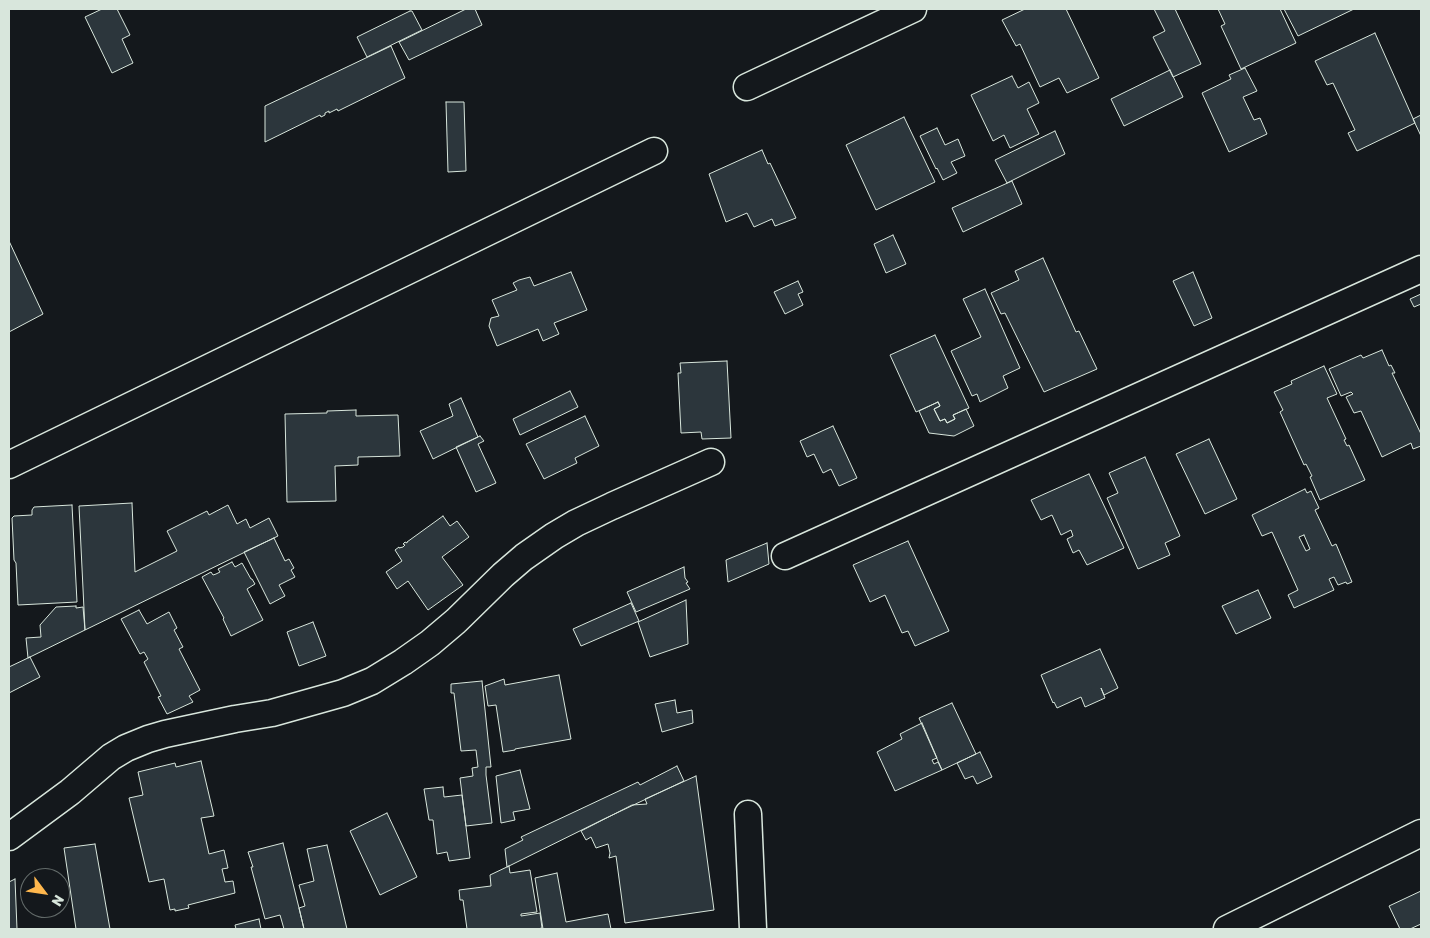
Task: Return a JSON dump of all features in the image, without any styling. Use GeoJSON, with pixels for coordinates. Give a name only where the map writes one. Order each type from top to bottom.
{"type":"FeatureCollection","features":[{"type":"Feature","properties":{"kind":"street"},"geometry":{"type":"LineString","coordinates":[[747,87],[913,9]]}},
{"type":"Feature","properties":{"kind":"street"},"geometry":{"type":"LineString","coordinates":[[9,465],[654,151]]}},
{"type":"Feature","properties":{"kind":"street"},"geometry":{"type":"LineString","coordinates":[[785,556],[1244,350],[1421,268]]}},
{"type":"Feature","properties":{"kind":"street"},"geometry":{"type":"LineString","coordinates":[[9,838],[70,792],[111,757],[126,748],[165,734],[272,713],[343,693],[372,681],[430,643],[456,621],[503,575],[524,557],[554,536],[612,506],[711,462]]}},
{"type":"Feature","properties":{"kind":"street"},"geometry":{"type":"LineString","coordinates":[[748,814],[753,929]]}},
{"type":"Feature","properties":{"kind":"street"},"geometry":{"type":"LineString","coordinates":[[1227,929],[1421,833]]}},
{"type":"Feature","properties":{"kind":"building"},"geometry":{"type":"Polygon","coordinates":[[[102,9],[117,9],[130,35],[122,39],[133,63],[112,73],[85,17],[102,9]]]}},
{"type":"Feature","properties":{"kind":"building"},"geometry":{"type":"Polygon","coordinates":[[[466,9],[475,9],[482,25],[409,60],[399,42],[466,9]]]}},
{"type":"Feature","properties":{"kind":"building"},"geometry":{"type":"Polygon","coordinates":[[[1025,9],[1066,9],[1099,78],[1067,93],[1059,78],[1040,87],[1020,44],[1016,46],[1002,20],[1025,9]]]}},
{"type":"Feature","properties":{"kind":"building"},"geometry":{"type":"Polygon","coordinates":[[[1154,9],[1175,9],[1201,64],[1173,77],[1153,37],[1165,31],[1154,9]]]}},
{"type":"Feature","properties":{"kind":"building"},"geometry":{"type":"Polygon","coordinates":[[[1218,9],[1280,9],[1296,43],[1241,69],[1221,26],[1225,24],[1218,9]]]}},
{"type":"Feature","properties":{"kind":"building"},"geometry":{"type":"Polygon","coordinates":[[[1284,9],[1354,9],[1298,36],[1284,9]]]}},
{"type":"Feature","properties":{"kind":"building"},"geometry":{"type":"Polygon","coordinates":[[[412,11],[422,30],[367,57],[357,37],[412,11]]]}},
{"type":"Feature","properties":{"kind":"building"},"geometry":{"type":"Polygon","coordinates":[[[1375,33],[1415,123],[1357,151],[1348,133],[1355,130],[1333,83],[1327,85],[1315,61],[1375,33]]]}},
{"type":"Feature","properties":{"kind":"building"},"geometry":{"type":"Polygon","coordinates":[[[391,46],[405,78],[338,111],[337,109],[329,113],[329,111],[321,117],[320,115],[265,142],[265,106],[391,46]]]}},
{"type":"Feature","properties":{"kind":"building"},"geometry":{"type":"Polygon","coordinates":[[[1245,68],[1257,91],[1243,97],[1254,120],[1260,118],[1267,134],[1229,152],[1202,93],[1231,79],[1229,75],[1245,68]]]}},
{"type":"Feature","properties":{"kind":"building"},"geometry":{"type":"Polygon","coordinates":[[[1170,70],[1183,97],[1124,126],[1111,99],[1170,70]]]}},
{"type":"Feature","properties":{"kind":"building"},"geometry":{"type":"Polygon","coordinates":[[[1012,76],[1018,88],[1029,82],[1039,103],[1027,109],[1039,134],[1010,148],[1004,135],[993,141],[971,95],[1012,76]]]}},
{"type":"Feature","properties":{"kind":"building"},"geometry":{"type":"Polygon","coordinates":[[[446,102],[464,102],[466,171],[448,172],[446,102]]]}},
{"type":"Feature","properties":{"kind":"building"},"geometry":{"type":"Polygon","coordinates":[[[1421,115],[1421,136],[1413,119],[1421,115]]]}},
{"type":"Feature","properties":{"kind":"building"},"geometry":{"type":"Polygon","coordinates":[[[904,117],[935,182],[876,210],[846,145],[904,117]]]}},
{"type":"Feature","properties":{"kind":"building"},"geometry":{"type":"Polygon","coordinates":[[[937,128],[945,145],[958,139],[965,156],[951,162],[957,173],[943,180],[920,136],[937,128]]]}},
{"type":"Feature","properties":{"kind":"building"},"geometry":{"type":"Polygon","coordinates":[[[1055,131],[1065,154],[1007,183],[995,160],[1055,131]]]}},
{"type":"Feature","properties":{"kind":"building"},"geometry":{"type":"Polygon","coordinates":[[[762,150],[796,218],[775,226],[772,219],[754,227],[747,213],[726,222],[709,174],[762,150]]]}},
{"type":"Feature","properties":{"kind":"building"},"geometry":{"type":"Polygon","coordinates":[[[1012,181],[1022,204],[963,232],[952,208],[1012,181]]]}},
{"type":"Feature","properties":{"kind":"building"},"geometry":{"type":"Polygon","coordinates":[[[893,235],[906,264],[886,273],[874,244],[893,235]]]}},
{"type":"Feature","properties":{"kind":"building"},"geometry":{"type":"Polygon","coordinates":[[[9,241],[43,314],[9,332],[9,241]]]}},
{"type":"Feature","properties":{"kind":"building"},"geometry":{"type":"Polygon","coordinates":[[[1043,258],[1076,332],[1079,331],[1097,369],[1044,392],[1005,313],[1001,314],[991,293],[1019,280],[1015,271],[1043,258]]]}},
{"type":"Feature","properties":{"kind":"building"},"geometry":{"type":"Polygon","coordinates":[[[571,272],[587,310],[554,323],[559,334],[543,341],[538,329],[497,346],[489,326],[491,318],[499,316],[492,300],[517,290],[513,283],[519,280],[530,277],[534,286],[571,272]]]}},
{"type":"Feature","properties":{"kind":"building"},"geometry":{"type":"Polygon","coordinates":[[[1193,272],[1212,318],[1194,326],[1173,281],[1193,272]]]}},
{"type":"Feature","properties":{"kind":"building"},"geometry":{"type":"Polygon","coordinates":[[[798,281],[803,292],[798,294],[803,305],[785,314],[774,292],[798,281]]]}},
{"type":"Feature","properties":{"kind":"building"},"geometry":{"type":"Polygon","coordinates":[[[985,289],[1020,368],[1003,376],[1008,388],[980,402],[977,394],[972,396],[951,351],[981,337],[963,299],[985,289]]]}},
{"type":"Feature","properties":{"kind":"building"},"geometry":{"type":"Polygon","coordinates":[[[1421,294],[1421,304],[1414,307],[1410,299],[1421,294]]]}},
{"type":"Feature","properties":{"kind":"building"},"geometry":{"type":"Polygon","coordinates":[[[935,335],[969,408],[953,415],[955,419],[947,423],[945,419],[940,421],[934,409],[940,406],[938,402],[916,412],[890,355],[935,335]]]}},
{"type":"Feature","properties":{"kind":"building"},"geometry":{"type":"Polygon","coordinates":[[[1382,350],[1389,366],[1391,365],[1395,373],[1392,373],[1421,434],[1421,446],[1413,449],[1411,443],[1382,457],[1361,411],[1354,413],[1346,397],[1353,394],[1351,392],[1341,396],[1329,369],[1361,355],[1363,358],[1382,350]]]}},
{"type":"Feature","properties":{"kind":"building"},"geometry":{"type":"Polygon","coordinates":[[[727,361],[731,438],[702,439],[701,432],[681,433],[678,373],[681,373],[680,363],[727,361]]]}},
{"type":"Feature","properties":{"kind":"building"},"geometry":{"type":"Polygon","coordinates":[[[1324,366],[1337,394],[1327,398],[1346,439],[1344,440],[1347,446],[1349,445],[1365,480],[1320,500],[1310,477],[1312,476],[1306,464],[1304,465],[1280,412],[1283,410],[1274,392],[1292,384],[1291,381],[1324,366]]]}},
{"type":"Feature","properties":{"kind":"building"},"geometry":{"type":"Polygon","coordinates":[[[570,391],[578,407],[520,435],[513,419],[570,391]]]}},
{"type":"Feature","properties":{"kind":"building"},"geometry":{"type":"Polygon","coordinates":[[[461,398],[478,437],[433,459],[420,431],[453,416],[449,404],[461,398]]]}},
{"type":"Feature","properties":{"kind":"building"},"geometry":{"type":"Polygon","coordinates":[[[938,402],[940,406],[934,409],[940,421],[945,419],[947,423],[955,419],[953,415],[966,409],[974,426],[954,436],[929,433],[919,411],[938,402]]]}},
{"type":"Feature","properties":{"kind":"building"},"geometry":{"type":"Polygon","coordinates":[[[356,410],[356,416],[398,415],[400,456],[358,457],[358,465],[335,466],[336,501],[287,502],[285,414],[356,410]]]}},
{"type":"Feature","properties":{"kind":"building"},"geometry":{"type":"Polygon","coordinates":[[[585,416],[599,446],[575,458],[577,463],[544,479],[526,444],[585,416]]]}},
{"type":"Feature","properties":{"kind":"building"},"geometry":{"type":"Polygon","coordinates":[[[833,426],[857,478],[839,486],[831,469],[823,473],[814,454],[807,457],[800,441],[833,426]]]}},
{"type":"Feature","properties":{"kind":"building"},"geometry":{"type":"Polygon","coordinates":[[[480,436],[484,441],[478,444],[496,483],[476,492],[456,447],[480,436]]]}},
{"type":"Feature","properties":{"kind":"building"},"geometry":{"type":"Polygon","coordinates":[[[1209,439],[1237,499],[1205,514],[1176,454],[1209,439]]]}},
{"type":"Feature","properties":{"kind":"building"},"geometry":{"type":"Polygon","coordinates":[[[1145,457],[1180,536],[1165,543],[1170,555],[1138,569],[1107,498],[1118,493],[1109,473],[1145,457]]]}},
{"type":"Feature","properties":{"kind":"building"},"geometry":{"type":"Polygon","coordinates":[[[1089,474],[1124,548],[1087,565],[1079,550],[1073,553],[1067,539],[1073,536],[1071,530],[1061,535],[1052,515],[1041,520],[1031,500],[1089,474]]]}},
{"type":"Feature","properties":{"kind":"building"},"geometry":{"type":"Polygon","coordinates":[[[1305,489],[1307,493],[1311,491],[1319,508],[1315,510],[1332,546],[1336,544],[1352,582],[1338,585],[1334,577],[1329,579],[1334,590],[1294,608],[1288,595],[1298,590],[1272,532],[1262,536],[1252,515],[1305,489]],[[1304,535],[1299,537],[1306,551],[1310,549],[1304,535]]]}},
{"type":"Feature","properties":{"kind":"building"},"geometry":{"type":"Polygon","coordinates":[[[132,503],[135,572],[177,551],[167,531],[207,511],[209,515],[228,505],[237,524],[246,519],[250,528],[269,518],[278,536],[85,630],[79,506],[132,503]]]}},
{"type":"Feature","properties":{"kind":"building"},"geometry":{"type":"Polygon","coordinates":[[[72,505],[77,602],[18,605],[12,518],[14,516],[32,515],[34,507],[72,505]]]}},
{"type":"Feature","properties":{"kind":"building"},"geometry":{"type":"Polygon","coordinates":[[[443,516],[450,526],[457,521],[469,537],[442,557],[463,585],[428,610],[408,581],[397,589],[386,572],[402,561],[395,550],[403,547],[405,542],[407,543],[443,516]]]}},
{"type":"Feature","properties":{"kind":"building"},"geometry":{"type":"Polygon","coordinates":[[[274,538],[285,561],[289,559],[294,568],[291,570],[295,577],[279,585],[285,596],[270,604],[244,552],[274,538]]]}},
{"type":"Feature","properties":{"kind":"building"},"geometry":{"type":"Polygon","coordinates":[[[908,541],[949,631],[915,646],[908,631],[902,633],[885,595],[870,602],[853,565],[908,541]]]}},
{"type":"Feature","properties":{"kind":"building"},"geometry":{"type":"Polygon","coordinates":[[[767,543],[769,564],[728,582],[726,560],[767,543]]]}},
{"type":"Feature","properties":{"kind":"building"},"geometry":{"type":"Polygon","coordinates":[[[232,562],[235,567],[242,563],[255,584],[247,589],[263,620],[231,636],[224,618],[202,577],[211,572],[213,575],[220,572],[218,569],[232,562]]]}},
{"type":"Feature","properties":{"kind":"building"},"geometry":{"type":"Polygon","coordinates":[[[684,567],[685,578],[688,582],[686,583],[690,589],[636,612],[627,592],[684,567]]]}},
{"type":"Feature","properties":{"kind":"building"},"geometry":{"type":"Polygon","coordinates":[[[1258,590],[1271,618],[1236,634],[1222,606],[1258,590]]]}},
{"type":"Feature","properties":{"kind":"building"},"geometry":{"type":"Polygon","coordinates":[[[686,600],[688,644],[650,657],[638,622],[686,600]]]}},
{"type":"Feature","properties":{"kind":"building"},"geometry":{"type":"Polygon","coordinates":[[[631,603],[639,621],[581,646],[573,629],[631,603]]]}},
{"type":"Feature","properties":{"kind":"building"},"geometry":{"type":"Polygon","coordinates":[[[76,606],[76,608],[83,607],[85,630],[28,658],[26,638],[41,637],[40,625],[56,607],[76,606]]]}},
{"type":"Feature","properties":{"kind":"building"},"geometry":{"type":"Polygon","coordinates":[[[139,610],[147,624],[169,612],[177,628],[174,630],[183,647],[179,649],[200,690],[189,696],[193,702],[167,714],[158,697],[161,696],[144,662],[148,659],[144,652],[140,654],[121,619],[139,610]]]}},
{"type":"Feature","properties":{"kind":"building"},"geometry":{"type":"Polygon","coordinates":[[[313,622],[326,656],[299,666],[287,632],[313,622]]]}},
{"type":"Feature","properties":{"kind":"building"},"geometry":{"type":"Polygon","coordinates":[[[1100,649],[1118,688],[1104,695],[1101,688],[1105,698],[1085,707],[1081,697],[1057,708],[1041,675],[1100,649]]]}},
{"type":"Feature","properties":{"kind":"building"},"geometry":{"type":"Polygon","coordinates":[[[30,657],[40,677],[9,693],[9,667],[30,657]]]}},
{"type":"Feature","properties":{"kind":"building"},"geometry":{"type":"Polygon","coordinates":[[[559,675],[571,739],[503,752],[496,705],[488,706],[485,686],[504,679],[505,685],[559,675]]]}},
{"type":"Feature","properties":{"kind":"building"},"geometry":{"type":"Polygon","coordinates":[[[482,681],[491,767],[486,767],[486,775],[492,823],[466,826],[460,778],[473,776],[472,768],[478,767],[476,750],[461,751],[454,693],[451,693],[451,684],[482,681]]]}},
{"type":"Feature","properties":{"kind":"building"},"geometry":{"type":"Polygon","coordinates":[[[675,700],[677,713],[692,710],[693,723],[662,732],[655,704],[675,700]]]}},
{"type":"Feature","properties":{"kind":"building"},"geometry":{"type":"Polygon","coordinates":[[[952,703],[976,754],[942,770],[919,718],[952,703]]]}},
{"type":"Feature","properties":{"kind":"building"},"geometry":{"type":"Polygon","coordinates":[[[922,723],[937,758],[932,760],[934,764],[938,762],[942,770],[895,791],[877,752],[902,739],[900,734],[922,723]]]}},
{"type":"Feature","properties":{"kind":"building"},"geometry":{"type":"Polygon","coordinates":[[[980,752],[992,777],[977,784],[973,776],[965,779],[957,763],[980,752]]]}},
{"type":"Feature","properties":{"kind":"building"},"geometry":{"type":"Polygon","coordinates":[[[201,761],[214,816],[201,818],[209,854],[224,850],[228,868],[222,869],[225,882],[233,881],[235,893],[188,905],[189,908],[175,911],[175,909],[170,910],[164,879],[149,882],[129,798],[143,795],[138,772],[175,763],[176,767],[201,761]]]}},
{"type":"Feature","properties":{"kind":"building"},"geometry":{"type":"Polygon","coordinates":[[[677,766],[684,781],[507,867],[505,849],[523,840],[521,837],[638,782],[640,785],[677,766]]]}},
{"type":"Feature","properties":{"kind":"building"},"geometry":{"type":"Polygon","coordinates":[[[520,770],[530,809],[513,812],[515,820],[501,823],[496,776],[520,770]]]}},
{"type":"Feature","properties":{"kind":"building"},"geometry":{"type":"Polygon","coordinates":[[[696,776],[714,910],[625,923],[616,856],[609,858],[608,844],[596,848],[591,837],[586,840],[581,831],[632,805],[647,804],[645,799],[696,776]]]}},
{"type":"Feature","properties":{"kind":"building"},"geometry":{"type":"Polygon","coordinates":[[[443,787],[444,797],[462,795],[470,858],[449,861],[447,852],[437,854],[433,820],[429,820],[424,789],[443,787]]]}},
{"type":"Feature","properties":{"kind":"building"},"geometry":{"type":"Polygon","coordinates":[[[387,813],[417,877],[380,895],[350,831],[387,813]]]}},
{"type":"Feature","properties":{"kind":"building"},"geometry":{"type":"Polygon","coordinates":[[[283,843],[304,929],[284,929],[280,915],[265,919],[251,867],[253,867],[248,852],[283,843]]]}},
{"type":"Feature","properties":{"kind":"building"},"geometry":{"type":"Polygon","coordinates":[[[95,844],[110,929],[76,929],[70,888],[70,868],[67,868],[64,848],[95,844]]]}},
{"type":"Feature","properties":{"kind":"building"},"geometry":{"type":"Polygon","coordinates":[[[327,845],[347,929],[304,929],[299,908],[305,906],[299,885],[314,881],[307,849],[327,845]]]}},
{"type":"Feature","properties":{"kind":"building"},"geometry":{"type":"Polygon","coordinates":[[[509,866],[510,873],[530,870],[537,912],[521,914],[521,916],[540,913],[542,928],[467,929],[463,900],[460,900],[459,890],[491,886],[490,875],[509,866]]]}},
{"type":"Feature","properties":{"kind":"building"},"geometry":{"type":"Polygon","coordinates":[[[557,873],[566,922],[608,914],[611,929],[543,929],[535,878],[557,873]]]}},
{"type":"Feature","properties":{"kind":"building"},"geometry":{"type":"Polygon","coordinates":[[[15,879],[17,929],[9,929],[9,882],[15,879]]]}},
{"type":"Feature","properties":{"kind":"building"},"geometry":{"type":"Polygon","coordinates":[[[1421,891],[1421,924],[1410,929],[1400,929],[1389,906],[1421,891]]]}},
{"type":"Feature","properties":{"kind":"building"},"geometry":{"type":"Polygon","coordinates":[[[259,919],[261,929],[236,929],[235,925],[259,919]]]}}]}
